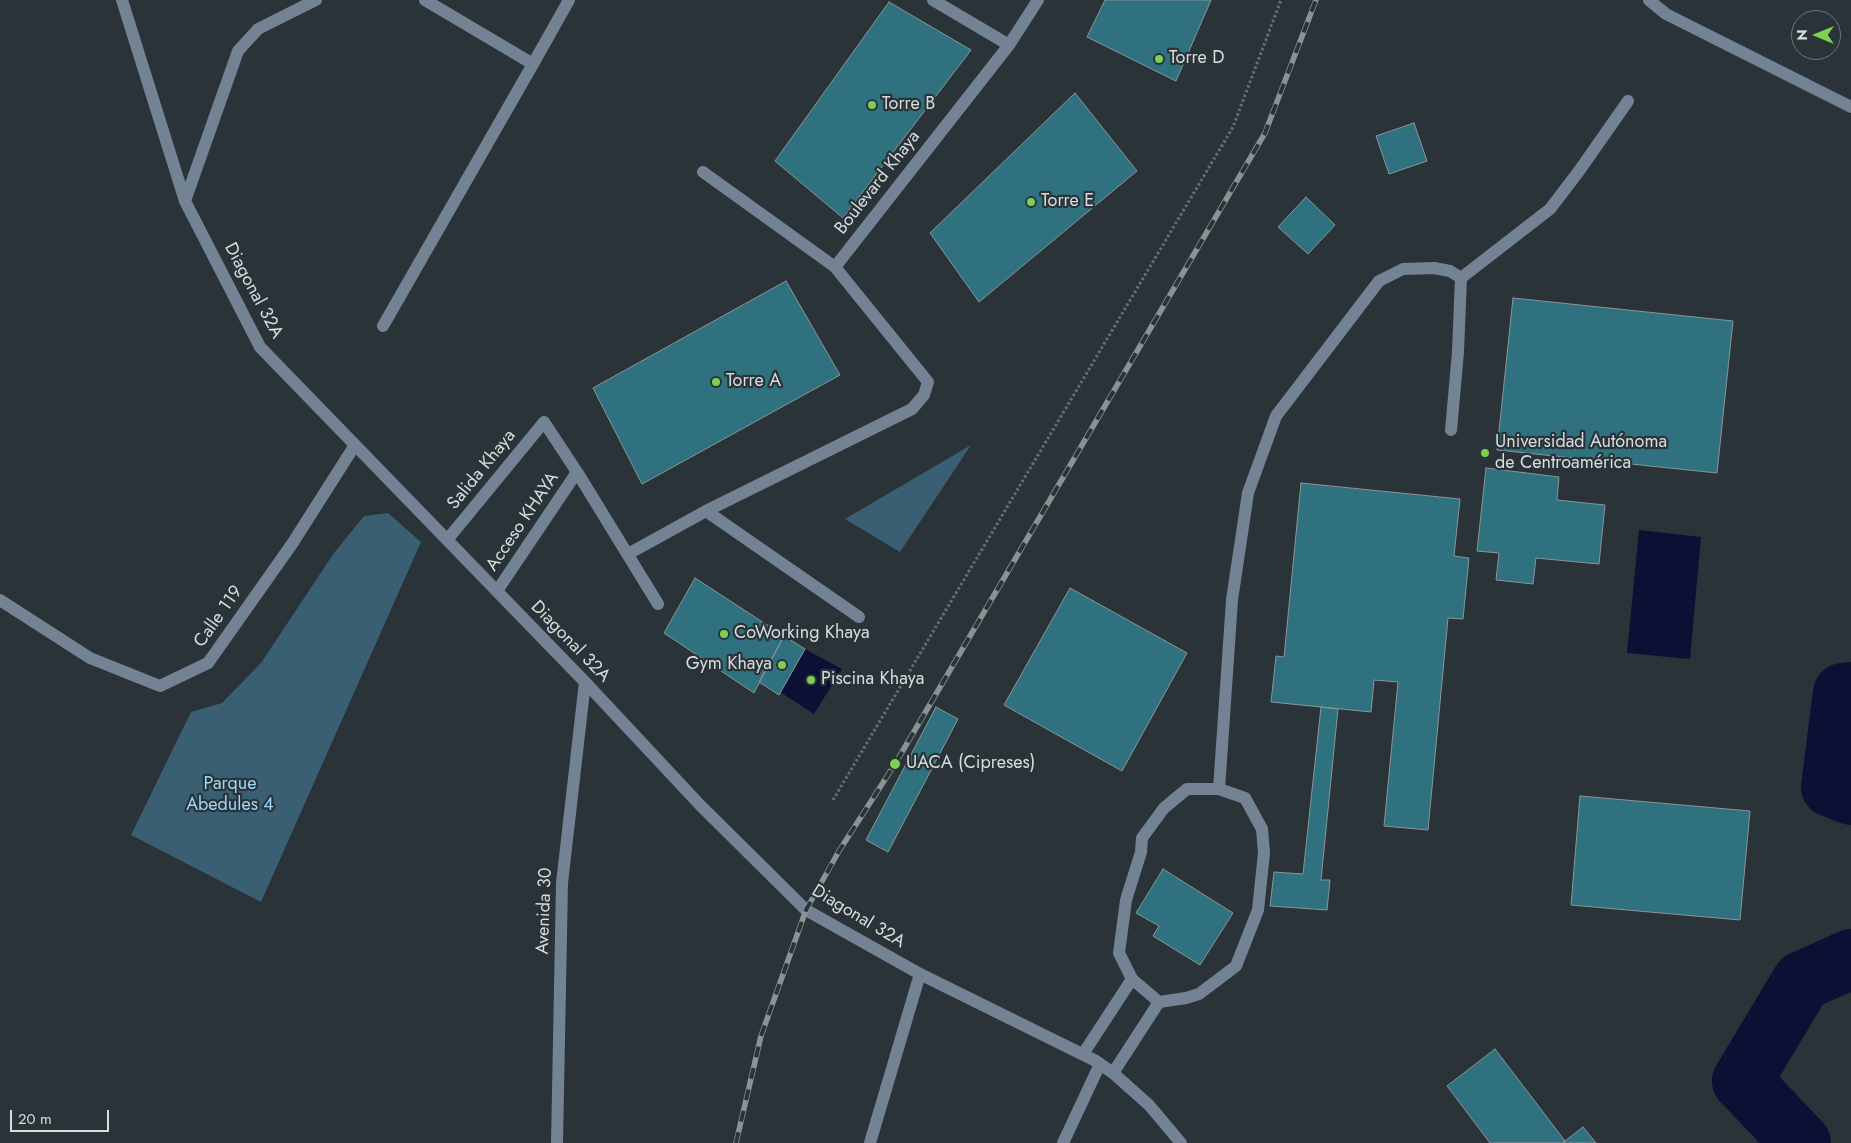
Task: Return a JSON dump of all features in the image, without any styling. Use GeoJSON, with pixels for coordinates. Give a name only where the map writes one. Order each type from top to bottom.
{"type":"FeatureCollection","features":[{"type":"Feature","properties":{"kind":"street","name":"Diagonal 32A"},"geometry":{"type":"LineString","coordinates":[[122,0],[185,201],[260,348],[585,682],[700,805],[806,910],[920,974],[1084,1054],[1113,1073],[1149,1105],[1181,1143]]}},
{"type":"Feature","properties":{"kind":"street"},"geometry":{"type":"LineString","coordinates":[[185,201],[238,51],[258,29],[316,0]]}},
{"type":"Feature","properties":{"kind":"street"},"geometry":{"type":"LineString","coordinates":[[426,0],[533,64]]}},
{"type":"Feature","properties":{"kind":"street"},"geometry":{"type":"LineString","coordinates":[[383,326],[570,0]]}},
{"type":"Feature","properties":{"kind":"street"},"geometry":{"type":"LineString","coordinates":[[933,0],[1009,45]]}},
{"type":"Feature","properties":{"kind":"street","name":"Boulevard Khaya"},"geometry":{"type":"LineString","coordinates":[[835,267],[1009,45],[1038,0]]}},
{"type":"Feature","properties":{"kind":"street"},"geometry":{"type":"LineString","coordinates":[[1649,0],[1666,14],[1851,107]]}},
{"type":"Feature","properties":{"kind":"street"},"geometry":{"type":"LineString","coordinates":[[1451,430],[1458,352],[1461,278],[1550,209],[1628,101]]}},
{"type":"Feature","properties":{"kind":"street"},"geometry":{"type":"LineString","coordinates":[[628,554],[706,511],[912,409],[924,395],[928,382],[835,267],[703,172]]}},
{"type":"Feature","properties":{"kind":"street"},"geometry":{"type":"LineString","coordinates":[[1219,789],[1232,600],[1248,493],[1276,416],[1380,281],[1403,269],[1418,268],[1450,271],[1461,278]]}},
{"type":"Feature","properties":{"kind":"street","name":"Salida Khaya"},"geometry":{"type":"LineString","coordinates":[[447,540],[544,422],[577,472]]}},
{"type":"Feature","properties":{"kind":"street","name":"Calle 119"},"geometry":{"type":"LineString","coordinates":[[0,600],[90,658],[160,686],[208,663],[292,544],[355,446]]}},
{"type":"Feature","properties":{"kind":"street"},"geometry":{"type":"LineString","coordinates":[[577,472],[658,604]]}},
{"type":"Feature","properties":{"kind":"street","name":"Acceso KHAYA"},"geometry":{"type":"LineString","coordinates":[[497,591],[577,472]]}},
{"type":"Feature","properties":{"kind":"street"},"geometry":{"type":"LineString","coordinates":[[706,511],[859,617]]}},
{"type":"Feature","properties":{"kind":"street","name":"Avenida 30"},"geometry":{"type":"LineString","coordinates":[[557,1143],[562,883],[585,682]]}},
{"type":"Feature","properties":{"kind":"street"},"geometry":{"type":"LineString","coordinates":[[1113,1073],[1159,1002],[1199,994],[1236,966],[1258,910],[1264,853],[1262,829],[1245,798],[1219,789],[1187,789],[1164,808],[1142,838],[1141,852],[1126,900],[1119,953],[1132,978],[1159,1002]]}},
{"type":"Feature","properties":{"kind":"street"},"geometry":{"type":"LineString","coordinates":[[870,1143],[920,974]]}},
{"type":"Feature","properties":{"kind":"street"},"geometry":{"type":"LineString","coordinates":[[1084,1054],[1132,978]]}},
{"type":"Feature","properties":{"kind":"street"},"geometry":{"type":"LineString","coordinates":[[1063,1143],[1100,1064]]}},
{"type":"Feature","properties":{"kind":"path"},"geometry":{"type":"LineString","coordinates":[[833,800],[1233,127],[1281,0]]}},
{"type":"Feature","properties":{"kind":"green space"},"geometry":{"type":"Polygon","coordinates":[[[971,445],[900,552],[845,519],[971,445]]]}},
{"type":"Feature","properties":{"kind":"green space","name":"Parque Abedules 4"},"geometry":{"type":"Polygon","coordinates":[[[388,513],[421,542],[261,902],[131,835],[191,712],[222,703],[261,663],[334,553],[364,516],[388,513]]]}},
{"type":"Feature","properties":{"kind":"shaded area"},"geometry":{"type":"Polygon","coordinates":[[[1639,530],[1701,537],[1690,659],[1627,653],[1639,530]]]}},
{"type":"Feature","properties":{"kind":"shaded area","name":"Piscina Khaya"},"geometry":{"type":"Polygon","coordinates":[[[805,649],[842,669],[814,714],[780,692],[805,649]]]}},
{"type":"Feature","properties":{"kind":"building","name":"Torre D"},"geometry":{"type":"Polygon","coordinates":[[[1105,0],[1211,0],[1176,81],[1087,37],[1105,0]]]}},
{"type":"Feature","properties":{"kind":"building","name":"Torre B"},"geometry":{"type":"Polygon","coordinates":[[[889,2],[971,50],[843,218],[775,161],[889,2]]]}},
{"type":"Feature","properties":{"kind":"building","name":"Torre E"},"geometry":{"type":"Polygon","coordinates":[[[1075,93],[1137,171],[979,302],[930,233],[1075,93]]]}},
{"type":"Feature","properties":{"kind":"building"},"geometry":{"type":"Polygon","coordinates":[[[1414,123],[1427,161],[1389,174],[1376,136],[1414,123]]]}},
{"type":"Feature","properties":{"kind":"building"},"geometry":{"type":"Polygon","coordinates":[[[1306,197],[1335,225],[1308,254],[1278,227],[1306,197]]]}},
{"type":"Feature","properties":{"kind":"building","name":"Torre A"},"geometry":{"type":"Polygon","coordinates":[[[786,281],[840,375],[642,484],[593,388],[786,281]]]}},
{"type":"Feature","properties":{"kind":"building"},"geometry":{"type":"Polygon","coordinates":[[[1513,298],[1733,321],[1717,473],[1497,450],[1513,298]]]}},
{"type":"Feature","properties":{"kind":"building"},"geometry":{"type":"Polygon","coordinates":[[[1486,468],[1559,477],[1557,500],[1605,505],[1599,564],[1536,558],[1533,584],[1496,580],[1499,553],[1477,551],[1486,468]]]}},
{"type":"Feature","properties":{"kind":"building"},"geometry":{"type":"Polygon","coordinates":[[[1301,483],[1460,499],[1454,556],[1469,558],[1463,619],[1448,618],[1428,830],[1384,826],[1398,682],[1374,680],[1371,712],[1271,702],[1276,656],[1284,657],[1301,483]]]}},
{"type":"Feature","properties":{"kind":"building","name":"CoWorking Khaya"},"geometry":{"type":"Polygon","coordinates":[[[695,578],[784,636],[754,693],[664,633],[695,578]]]}},
{"type":"Feature","properties":{"kind":"building"},"geometry":{"type":"Polygon","coordinates":[[[1070,588],[1187,653],[1122,771],[1004,705],[1070,588]]]}},
{"type":"Feature","properties":{"kind":"building","name":"Gym Khaya"},"geometry":{"type":"Polygon","coordinates":[[[784,636],[805,649],[779,695],[759,682],[784,636]]]}},
{"type":"Feature","properties":{"kind":"building"},"geometry":{"type":"Polygon","coordinates":[[[936,707],[958,719],[888,852],[866,840],[936,707]]]}},
{"type":"Feature","properties":{"kind":"building"},"geometry":{"type":"Polygon","coordinates":[[[1321,707],[1338,709],[1321,880],[1330,880],[1327,910],[1270,906],[1274,872],[1303,874],[1321,707]]]}},
{"type":"Feature","properties":{"kind":"building"},"geometry":{"type":"Polygon","coordinates":[[[1580,796],[1750,811],[1740,920],[1571,905],[1580,796]]]}},
{"type":"Feature","properties":{"kind":"building"},"geometry":{"type":"Polygon","coordinates":[[[1163,869],[1233,913],[1200,965],[1153,936],[1159,926],[1136,913],[1163,869]]]}},
{"type":"Feature","properties":{"kind":"building"},"geometry":{"type":"Polygon","coordinates":[[[1495,1049],[1565,1141],[1562,1143],[1490,1143],[1447,1086],[1495,1049]]]}},
{"type":"Feature","properties":{"kind":"building"},"geometry":{"type":"Polygon","coordinates":[[[1583,1127],[1596,1143],[1562,1143],[1565,1141],[1583,1127]]]}},
{"type":"Feature","properties":{"kind":"waterway"},"geometry":{"type":"LineString","coordinates":[[1851,692],[1843,693],[1831,787],[1851,795]]}},
{"type":"Feature","properties":{"kind":"waterway"},"geometry":{"type":"LineString","coordinates":[[1801,1143],[1742,1081],[1802,981],[1851,959]]}},
{"type":"Feature","properties":{"kind":"railway"},"geometry":{"type":"LineString","coordinates":[[736,1143],[761,1036],[806,910],[839,851],[895,764],[1265,133],[1316,0]]}},
{"type":"Feature","properties":{"kind":"place","name":"Torre D"},"geometry":{"type":"Point","coordinates":[1159,59]}},
{"type":"Feature","properties":{"kind":"place","name":"Torre B"},"geometry":{"type":"Point","coordinates":[872,105]}},
{"type":"Feature","properties":{"kind":"place","name":"Torre E"},"geometry":{"type":"Point","coordinates":[1031,202]}},
{"type":"Feature","properties":{"kind":"place","name":"Torre A"},"geometry":{"type":"Point","coordinates":[716,382]}},
{"type":"Feature","properties":{"kind":"place","name":"Universidad Autónoma de Centroamérica"},"geometry":{"type":"Point","coordinates":[1485,453]}},
{"type":"Feature","properties":{"kind":"place","name":"CoWorking Khaya"},"geometry":{"type":"Point","coordinates":[724,634]}},
{"type":"Feature","properties":{"kind":"place","name":"Gym Khaya"},"geometry":{"type":"Point","coordinates":[782,665]}},
{"type":"Feature","properties":{"kind":"place","name":"Piscina Khaya"},"geometry":{"type":"Point","coordinates":[811,680]}},
{"type":"Feature","properties":{"kind":"place","name":"UACA (Cipreses)"},"geometry":{"type":"Point","coordinates":[895,764]}}]}
